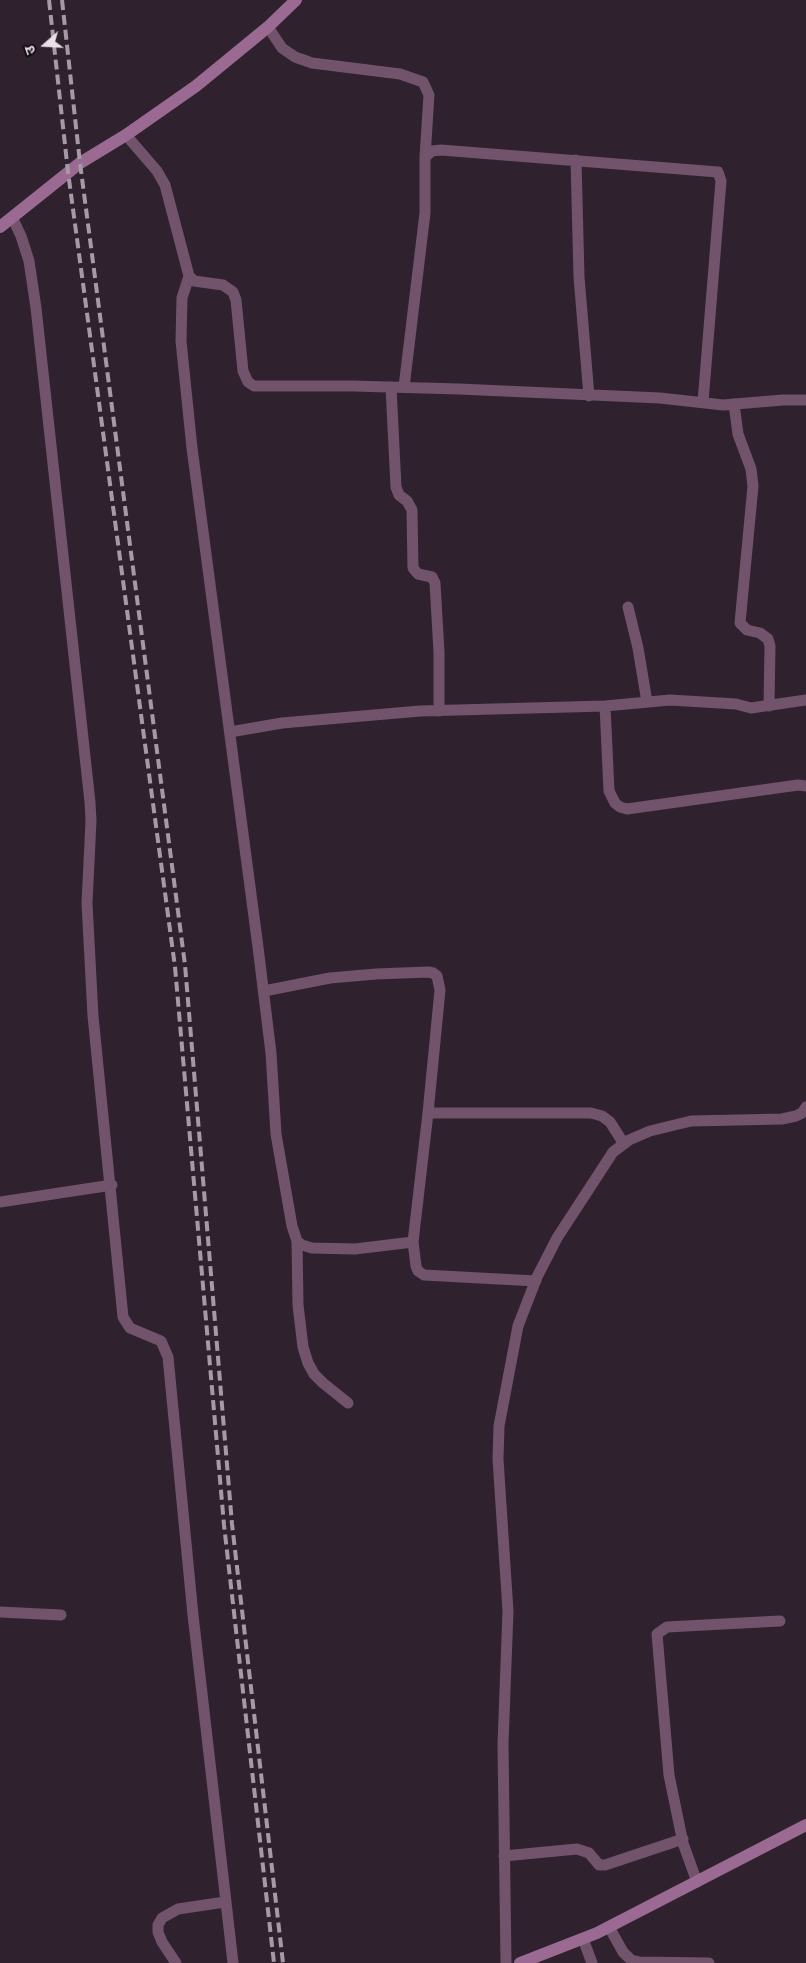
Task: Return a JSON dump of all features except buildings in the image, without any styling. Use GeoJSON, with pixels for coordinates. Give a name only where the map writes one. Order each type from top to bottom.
{"type":"FeatureCollection","features":[{"type":"Feature","properties":{"kind":"main road"},"geometry":{"type":"LineString","coordinates":[[0,227],[80,163],[126,135],[196,86],[268,27],[296,0]]}},
{"type":"Feature","properties":{"kind":"main road"},"geometry":{"type":"LineString","coordinates":[[520,1963],[583,1939],[608,1927],[806,1825]]}},
{"type":"Feature","properties":{"kind":"street"},"geometry":{"type":"LineString","coordinates":[[268,27],[282,48],[295,57],[312,63],[400,74],[418,79],[423,82],[429,95],[425,157],[425,214],[404,387]]}},
{"type":"Feature","properties":{"kind":"street"},"geometry":{"type":"LineString","coordinates":[[126,135],[157,171],[165,185],[189,276],[194,282],[223,285],[232,292],[236,300],[242,371],[248,382],[254,386],[404,387],[734,404],[806,400]]}},
{"type":"Feature","properties":{"kind":"street"},"geometry":{"type":"LineString","coordinates":[[425,157],[432,151],[441,150],[714,171],[720,174],[721,181],[703,402]]}},
{"type":"Feature","properties":{"kind":"street"},"geometry":{"type":"LineString","coordinates":[[576,160],[579,277],[589,396]]}},
{"type":"Feature","properties":{"kind":"street"},"geometry":{"type":"LineString","coordinates":[[12,217],[21,236],[29,261],[36,308],[90,802],[91,821],[87,912],[93,1016],[112,1186],[123,1317],[130,1328],[161,1341],[168,1357],[194,1625],[233,1963]]}},
{"type":"Feature","properties":{"kind":"street"},"geometry":{"type":"LineString","coordinates":[[189,276],[182,298],[181,340],[192,448],[264,991],[271,1053],[276,1134],[292,1226],[297,1241],[298,1305],[303,1347],[314,1374],[348,1403]]}},
{"type":"Feature","properties":{"kind":"street"},"geometry":{"type":"LineString","coordinates":[[390,387],[396,487],[399,495],[408,501],[412,510],[413,568],[418,574],[432,577],[435,583],[440,711]]}},
{"type":"Feature","properties":{"kind":"street"},"geometry":{"type":"LineString","coordinates":[[734,404],[738,434],[751,470],[753,486],[740,623],[747,630],[760,633],[768,639],[770,646],[769,706]]}},
{"type":"Feature","properties":{"kind":"street"},"geometry":{"type":"LineString","coordinates":[[628,607],[638,648],[647,702]]}},
{"type":"Feature","properties":{"kind":"street"},"geometry":{"type":"LineString","coordinates":[[230,732],[282,723],[420,711],[605,706],[670,700],[752,708],[806,700]]}},
{"type":"Feature","properties":{"kind":"street"},"geometry":{"type":"LineString","coordinates":[[605,706],[609,791],[615,803],[620,807],[627,809],[798,785],[806,786]]}},
{"type":"Feature","properties":{"kind":"street"},"geometry":{"type":"LineString","coordinates":[[264,991],[330,978],[376,974],[428,972],[434,973],[437,976],[440,990],[413,1242],[416,1266],[418,1272],[424,1276],[536,1281]]}},
{"type":"Feature","properties":{"kind":"street"},"geometry":{"type":"LineString","coordinates":[[428,1113],[591,1114],[602,1116],[610,1122],[624,1144]]}},
{"type":"Feature","properties":{"kind":"street"},"geometry":{"type":"LineString","coordinates":[[506,1963],[503,1744],[508,1611],[500,1507],[499,1426],[518,1326],[536,1281],[557,1238],[613,1152],[650,1130],[691,1121],[782,1120],[805,1113]]}},
{"type":"Feature","properties":{"kind":"street"},"geometry":{"type":"LineString","coordinates":[[0,1202],[112,1186]]}},
{"type":"Feature","properties":{"kind":"street"},"geometry":{"type":"LineString","coordinates":[[297,1241],[302,1245],[312,1248],[329,1249],[355,1249],[413,1242]]}},
{"type":"Feature","properties":{"kind":"street"},"geometry":{"type":"LineString","coordinates":[[0,1612],[61,1615]]}},
{"type":"Feature","properties":{"kind":"street"},"geometry":{"type":"LineString","coordinates":[[697,1882],[683,1839],[669,1775],[657,1634],[667,1627],[780,1621]]}},
{"type":"Feature","properties":{"kind":"street"},"geometry":{"type":"LineString","coordinates":[[504,1856],[577,1849],[589,1853],[599,1865],[604,1865],[683,1839]]}},
{"type":"Feature","properties":{"kind":"street"},"geometry":{"type":"LineString","coordinates":[[176,1963],[162,1942],[158,1932],[158,1926],[162,1918],[178,1909],[226,1902]]}},
{"type":"Feature","properties":{"kind":"street"},"geometry":{"type":"LineString","coordinates":[[608,1927],[630,1960],[639,1962],[709,1963]]}},
{"type":"Feature","properties":{"kind":"street"},"geometry":{"type":"LineString","coordinates":[[583,1939],[592,1963]]}},
{"type":"Feature","properties":{"kind":"railway"},"geometry":{"type":"LineString","coordinates":[[49,0],[68,172],[175,967],[224,1525],[274,1963]]}},
{"type":"Feature","properties":{"kind":"railway"},"geometry":{"type":"LineString","coordinates":[[62,0],[80,163],[185,965],[232,1524],[283,1963]]}}]}
